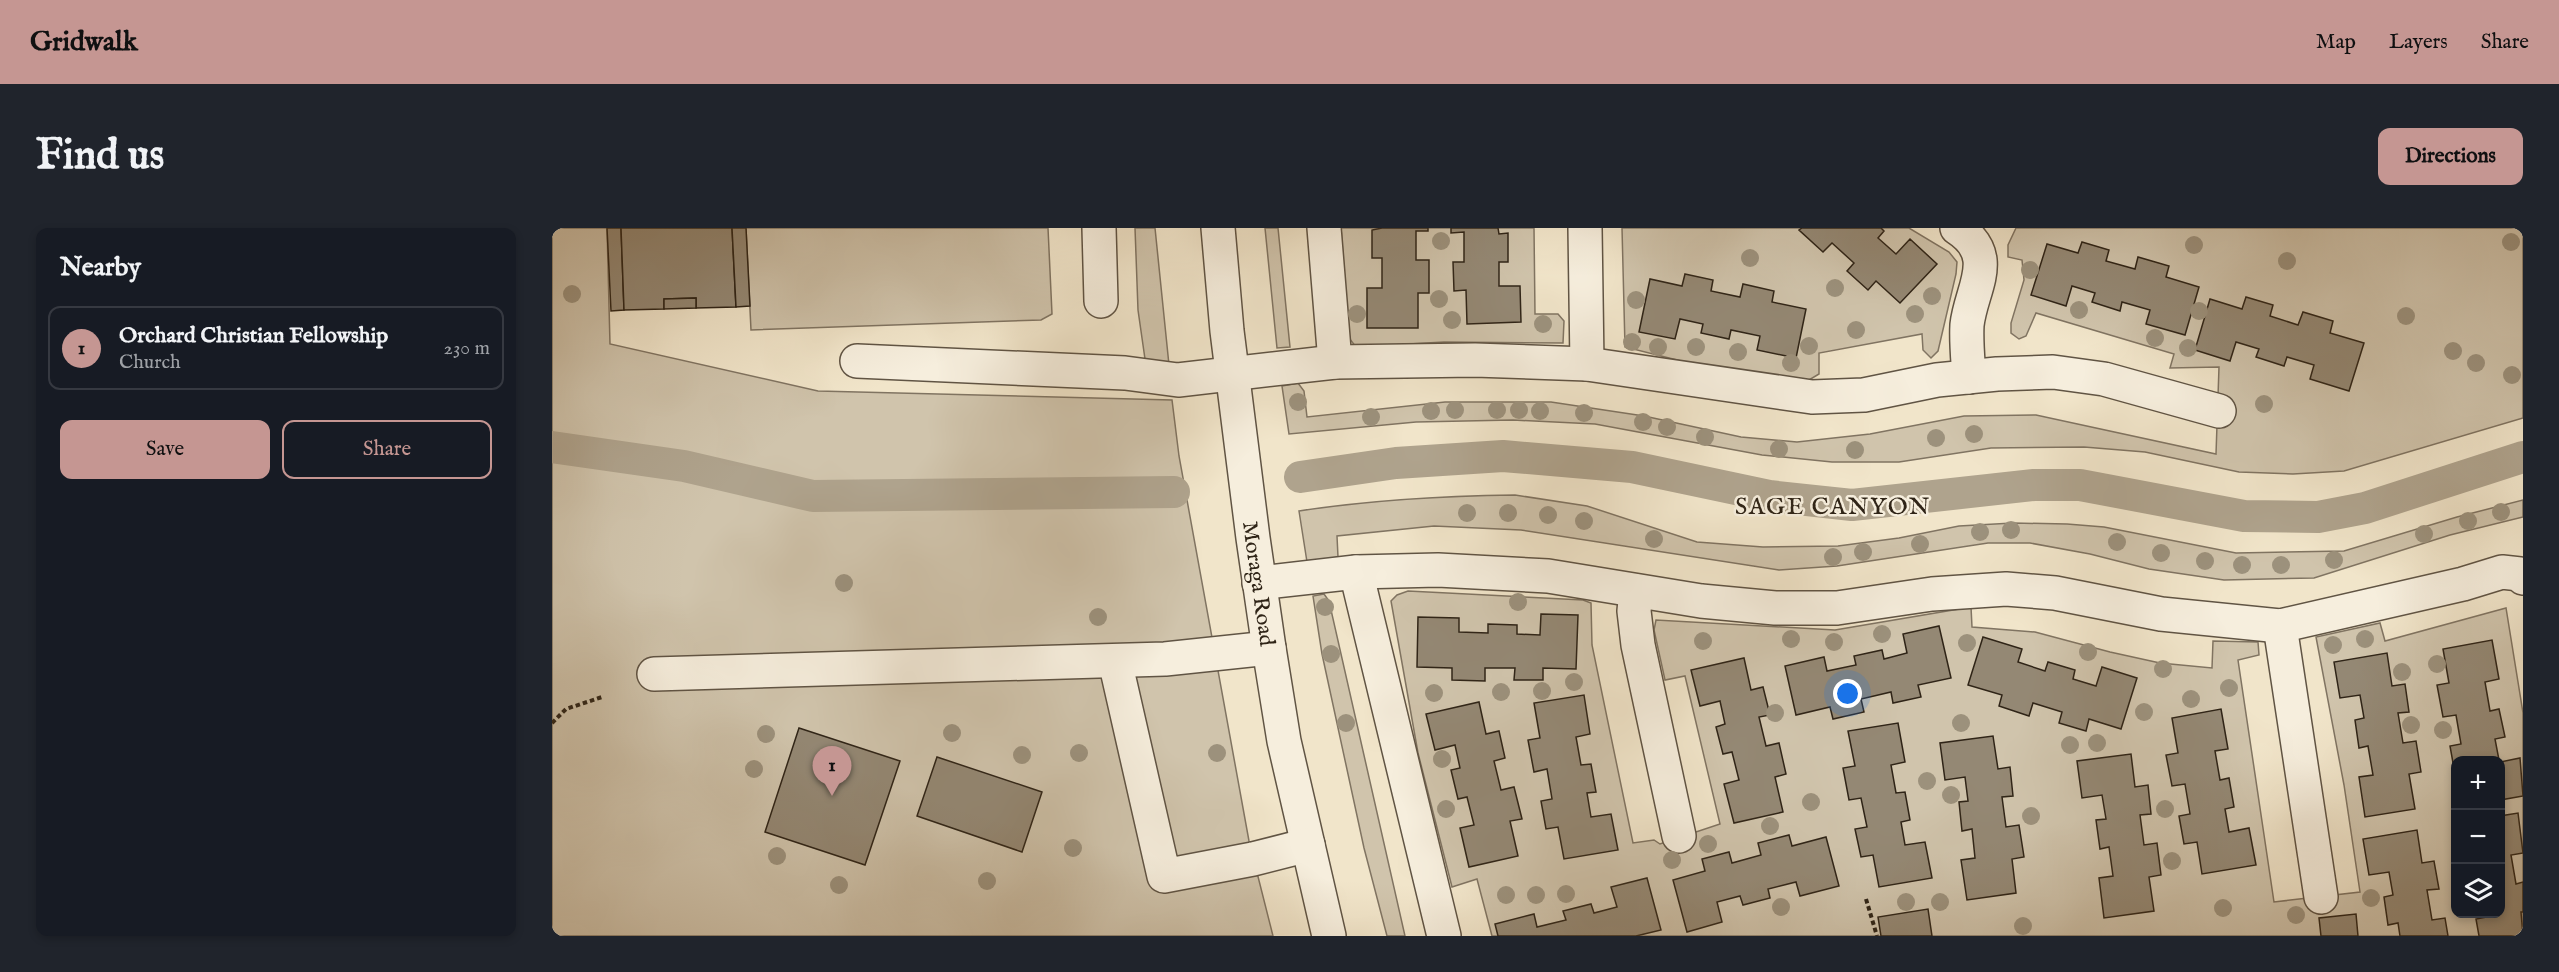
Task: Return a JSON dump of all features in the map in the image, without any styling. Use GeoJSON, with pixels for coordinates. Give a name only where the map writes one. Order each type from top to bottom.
{"type":"FeatureCollection","features":[{"type":"Feature","properties":{"kind":"street"},"geometry":{"type":"LineString","coordinates":[[1099,228],[1101,301]]}},
{"type":"Feature","properties":{"kind":"street","name":"Moraga Road"},"geometry":{"type":"LineString","coordinates":[[1218,228],[1233,375],[1269,648],[1284,741],[1329,936]]}},
{"type":"Feature","properties":{"kind":"street"},"geometry":{"type":"LineString","coordinates":[[1324,228],[1335,362]]}},
{"type":"Feature","properties":{"kind":"street"},"geometry":{"type":"LineString","coordinates":[[1585,228],[1587,364]]}},
{"type":"Feature","properties":{"kind":"street"},"geometry":{"type":"LineString","coordinates":[[1957,228],[1967,235],[1980,254],[1981,272],[1967,323],[1966,348],[1970,377]]}},
{"type":"Feature","properties":{"kind":"street"},"geometry":{"type":"LineString","coordinates":[[857,361],[1125,373],[1178,380],[1335,362],[1475,360],[1587,364],[1812,397],[1864,395],[1937,380],[1997,374],[2064,373],[2104,379],[2219,411]]}},
{"type":"Feature","properties":{"kind":"street"},"geometry":{"type":"LineString","coordinates":[[1259,584],[1356,572],[1438,570],[1548,576],[1701,602],[1775,608],[1837,608],[1932,594],[2006,589],[2055,593],[2161,614],[2280,626],[2463,584],[2502,572],[2520,574],[2523,578]]}},
{"type":"Feature","properties":{"kind":"street"},"geometry":{"type":"LineString","coordinates":[[1356,572],[1444,936]]}},
{"type":"Feature","properties":{"kind":"street"},"geometry":{"type":"LineString","coordinates":[[1636,591],[1634,611],[1638,645],[1679,836]]}},
{"type":"Feature","properties":{"kind":"street"},"geometry":{"type":"LineString","coordinates":[[2280,626],[2321,897]]}},
{"type":"Feature","properties":{"kind":"street"},"geometry":{"type":"LineString","coordinates":[[654,674],[1115,661],[1215,656],[1269,648]]}},
{"type":"Feature","properties":{"kind":"street"},"geometry":{"type":"LineString","coordinates":[[1115,661],[1164,876],[1253,859],[1308,845]]}},
{"type":"Feature","properties":{"kind":"path"},"geometry":{"type":"LineString","coordinates":[[552,723],[566,710],[602,698]]}},
{"type":"Feature","properties":{"kind":"path"},"geometry":{"type":"LineString","coordinates":[[1866,899],[1877,936]]}},
{"type":"Feature","properties":{"kind":"shaded area"},"geometry":{"type":"Polygon","coordinates":[[[552,228],[607,228],[610,344],[818,391],[1172,400],[1179,456],[1249,841],[1273,936],[552,936],[552,228]]]}},
{"type":"Feature","properties":{"kind":"shaded area"},"geometry":{"type":"Polygon","coordinates":[[[746,228],[1048,228],[1052,314],[1041,320],[751,330],[746,228]]]}},
{"type":"Feature","properties":{"kind":"shaded area"},"geometry":{"type":"Polygon","coordinates":[[[1135,228],[1155,228],[1169,365],[1146,366],[1138,310],[1135,228]]]}},
{"type":"Feature","properties":{"kind":"shaded area"},"geometry":{"type":"Polygon","coordinates":[[[1265,228],[1278,228],[1290,347],[1277,348],[1265,228]]]}},
{"type":"Feature","properties":{"kind":"shaded area"},"geometry":{"type":"Polygon","coordinates":[[[1341,228],[1534,228],[1535,314],[1558,314],[1564,321],[1563,343],[1444,342],[1356,347],[1349,338],[1341,228]]]}},
{"type":"Feature","properties":{"kind":"shaded area"},"geometry":{"type":"Polygon","coordinates":[[[1622,228],[1909,228],[1949,252],[1957,262],[1938,351],[1931,358],[1923,350],[1922,334],[1819,353],[1819,374],[1809,380],[1693,364],[1625,347],[1622,228]]]}},
{"type":"Feature","properties":{"kind":"shaded area"},"geometry":{"type":"Polygon","coordinates":[[[2016,228],[2523,228],[2523,418],[2344,471],[2293,474],[2239,472],[2145,452],[2084,447],[1991,448],[1899,462],[1832,462],[1762,455],[1595,424],[1513,420],[1416,422],[1289,434],[1282,386],[1298,383],[1304,391],[1307,417],[1445,402],[1551,402],[1644,416],[1741,437],[1797,442],[1870,434],[1964,416],[2036,415],[2216,454],[2219,367],[2170,368],[2174,354],[2036,313],[2026,336],[2019,339],[2011,333],[2011,323],[2024,280],[2022,260],[2008,257],[2008,245],[2016,228]]]}},
{"type":"Feature","properties":{"kind":"shaded area"},"geometry":{"type":"Polygon","coordinates":[[[1515,495],[1587,506],[1697,542],[1763,547],[1838,546],[1899,538],[1959,526],[2013,523],[2104,527],[2236,553],[2344,551],[2523,500],[2523,517],[2450,535],[2314,578],[2224,580],[2149,569],[2090,554],[2030,543],[1988,543],[1837,566],[1779,570],[1521,530],[1434,526],[1337,536],[1338,557],[1307,562],[1299,511],[1407,499],[1515,495]]]}},
{"type":"Feature","properties":{"kind":"shaded area"},"geometry":{"type":"Polygon","coordinates":[[[1408,591],[1583,600],[1591,603],[1592,645],[1633,843],[1654,840],[1660,844],[1720,824],[1685,676],[1665,680],[1654,630],[1656,620],[1835,630],[1971,607],[1972,627],[2035,632],[2160,663],[2212,668],[2213,641],[2258,642],[2259,655],[2238,660],[2274,902],[2360,892],[2344,785],[2316,637],[2380,623],[2385,641],[2506,608],[2523,713],[2523,936],[1492,936],[1477,879],[1452,887],[1418,753],[1391,601],[1397,595],[1408,591]]]}},
{"type":"Feature","properties":{"kind":"shaded area"},"geometry":{"type":"Polygon","coordinates":[[[1324,594],[1329,601],[1405,936],[1387,936],[1364,848],[1322,654],[1313,596],[1324,594]]]}},
{"type":"Feature","properties":{"kind":"building"},"geometry":{"type":"Polygon","coordinates":[[[607,228],[621,228],[624,310],[611,311],[607,228]]]}},
{"type":"Feature","properties":{"kind":"building"},"geometry":{"type":"Polygon","coordinates":[[[621,228],[732,228],[736,307],[696,308],[696,298],[664,299],[664,309],[624,310],[621,228]]]}},
{"type":"Feature","properties":{"kind":"building"},"geometry":{"type":"Polygon","coordinates":[[[732,228],[746,228],[750,306],[736,307],[732,228]]]}},
{"type":"Feature","properties":{"kind":"building"},"geometry":{"type":"Polygon","coordinates":[[[1428,228],[1428,231],[1416,231],[1416,260],[1429,260],[1429,293],[1418,293],[1418,328],[1367,328],[1367,288],[1382,288],[1382,258],[1372,258],[1372,230],[1428,228]]]}},
{"type":"Feature","properties":{"kind":"building"},"geometry":{"type":"Polygon","coordinates":[[[1451,228],[1498,228],[1499,234],[1508,233],[1508,262],[1499,262],[1499,286],[1520,286],[1521,322],[1467,324],[1466,290],[1454,291],[1453,262],[1464,262],[1464,232],[1451,233],[1451,228]]]}},
{"type":"Feature","properties":{"kind":"building"},"geometry":{"type":"Polygon","coordinates":[[[1802,228],[1881,228],[1884,231],[1878,238],[1896,254],[1910,239],[1937,264],[1900,303],[1876,281],[1868,290],[1847,271],[1854,263],[1832,243],[1823,252],[1799,230],[1802,228]]]}},
{"type":"Feature","properties":{"kind":"building"},"geometry":{"type":"Polygon","coordinates":[[[2082,242],[2109,250],[2106,261],[2135,269],[2138,257],[2169,266],[2166,277],[2199,287],[2185,335],[2146,324],[2150,310],[2122,302],[2120,311],[2092,302],[2095,293],[2072,286],[2066,306],[2031,295],[2047,244],[2078,253],[2082,242]]]}},
{"type":"Feature","properties":{"kind":"building"},"geometry":{"type":"Polygon","coordinates":[[[1685,274],[1713,280],[1711,291],[1740,297],[1743,284],[1774,291],[1772,302],[1806,309],[1796,358],[1757,350],[1760,336],[1731,330],[1729,339],[1701,333],[1703,324],[1680,319],[1675,339],[1639,332],[1650,279],[1682,286],[1685,274]]]}},
{"type":"Feature","properties":{"kind":"building"},"geometry":{"type":"Polygon","coordinates":[[[2246,297],[2273,305],[2270,316],[2298,325],[2303,312],[2333,321],[2330,333],[2364,343],[2349,391],[2310,379],[2314,365],[2287,357],[2284,366],[2256,357],[2259,349],[2236,342],[2230,361],[2195,350],[2210,299],[2242,309],[2246,297]]]}},
{"type":"Feature","properties":{"kind":"building"},"geometry":{"type":"Polygon","coordinates":[[[696,298],[696,308],[664,309],[664,299],[696,298]]]}},
{"type":"Feature","properties":{"kind":"building"},"geometry":{"type":"Polygon","coordinates":[[[1541,614],[1578,615],[1576,669],[1543,668],[1543,680],[1514,680],[1515,668],[1485,668],[1485,681],[1452,680],[1452,668],[1417,667],[1418,617],[1459,618],[1459,632],[1488,633],[1488,624],[1517,625],[1517,634],[1540,635],[1541,614]]]}},
{"type":"Feature","properties":{"kind":"building"},"geometry":{"type":"Polygon","coordinates":[[[1939,626],[1951,678],[1918,685],[1921,697],[1893,703],[1891,692],[1861,699],[1864,712],[1833,719],[1830,707],[1796,715],[1785,666],[1824,657],[1827,671],[1856,665],[1854,656],[1882,650],[1884,659],[1907,653],[1903,634],[1939,626]]]}},
{"type":"Feature","properties":{"kind":"building"},"geometry":{"type":"Polygon","coordinates":[[[1983,637],[2022,649],[2018,662],[2045,671],[2048,662],[2075,670],[2073,679],[2096,686],[2102,667],[2137,678],[2121,729],[2089,719],[2086,731],[2059,723],[2062,712],[2033,703],[2029,716],[1999,706],[2002,695],[1968,685],[1983,637]]]}},
{"type":"Feature","properties":{"kind":"building"},"geometry":{"type":"Polygon","coordinates":[[[2492,640],[2499,679],[2485,682],[2490,711],[2499,709],[2505,737],[2495,739],[2498,756],[2452,756],[2450,746],[2461,744],[2456,715],[2443,717],[2437,685],[2449,683],[2443,649],[2492,640]]]}},
{"type":"Feature","properties":{"kind":"building"},"geometry":{"type":"Polygon","coordinates":[[[2387,653],[2392,686],[2405,684],[2409,712],[2398,713],[2403,743],[2416,741],[2421,772],[2409,774],[2415,809],[2365,817],[2359,777],[2373,775],[2368,746],[2359,748],[2355,720],[2364,718],[2360,695],[2340,698],[2334,662],[2387,653]]]}},
{"type":"Feature","properties":{"kind":"building"},"geometry":{"type":"Polygon","coordinates":[[[1744,658],[1751,690],[1763,687],[1770,715],[1759,717],[1766,746],[1779,743],[1786,774],[1775,777],[1783,812],[1734,823],[1724,784],[1739,780],[1732,752],[1723,754],[1716,727],[1725,724],[1720,701],[1700,706],[1691,670],[1744,658]]]}},
{"type":"Feature","properties":{"kind":"building"},"geometry":{"type":"Polygon","coordinates":[[[1584,695],[1590,734],[1576,737],[1581,765],[1591,764],[1596,792],[1587,793],[1591,817],[1611,814],[1618,850],[1564,859],[1558,827],[1546,829],[1541,801],[1552,799],[1547,769],[1534,772],[1528,740],[1540,738],[1534,703],[1584,695]]]}},
{"type":"Feature","properties":{"kind":"building"},"geometry":{"type":"Polygon","coordinates":[[[1479,702],[1486,734],[1499,731],[1505,758],[1494,761],[1501,790],[1514,787],[1522,819],[1510,821],[1518,856],[1469,867],[1460,828],[1474,825],[1467,797],[1458,799],[1451,770],[1460,768],[1455,745],[1435,750],[1426,714],[1479,702]]]}},
{"type":"Feature","properties":{"kind":"building"},"geometry":{"type":"Polygon","coordinates":[[[2221,709],[2228,749],[2215,751],[2220,780],[2229,778],[2234,807],[2225,809],[2229,832],[2249,828],[2256,865],[2202,874],[2197,842],[2184,844],[2179,816],[2190,814],[2185,784],[2172,786],[2166,755],[2178,753],[2172,718],[2221,709]]]}},
{"type":"Feature","properties":{"kind":"building"},"geometry":{"type":"Polygon","coordinates":[[[1898,723],[1905,762],[1891,765],[1896,793],[1905,792],[1910,820],[1901,822],[1905,845],[1925,842],[1932,878],[1879,887],[1873,855],[1861,857],[1855,829],[1867,827],[1861,798],[1849,800],[1843,768],[1855,766],[1848,731],[1898,723]]]}},
{"type":"Feature","properties":{"kind":"building"},"geometry":{"type":"Polygon","coordinates":[[[799,728],[900,761],[865,865],[765,832],[799,728]]]}},
{"type":"Feature","properties":{"kind":"building"},"geometry":{"type":"Polygon","coordinates":[[[1993,736],[1998,769],[2010,767],[2013,796],[2002,797],[2006,827],[2019,825],[2024,857],[2012,859],[2016,893],[1967,900],[1961,860],[1975,858],[1972,829],[1962,831],[1959,802],[1968,801],[1965,777],[1945,780],[1940,743],[1993,736]]]}},
{"type":"Feature","properties":{"kind":"building"},"geometry":{"type":"Polygon","coordinates":[[[2131,754],[2135,787],[2148,785],[2151,814],[2140,815],[2144,845],[2157,843],[2161,875],[2149,877],[2154,911],[2104,918],[2099,878],[2113,876],[2109,847],[2100,849],[2096,820],[2106,819],[2102,795],[2082,798],[2077,761],[2131,754]]]}},
{"type":"Feature","properties":{"kind":"building"},"geometry":{"type":"Polygon","coordinates":[[[937,757],[1042,792],[1022,852],[917,816],[937,757]]]}},
{"type":"Feature","properties":{"kind":"building"},"geometry":{"type":"Polygon","coordinates":[[[2520,758],[2523,796],[2505,799],[2505,761],[2520,758]]]}},
{"type":"Feature","properties":{"kind":"building"},"geometry":{"type":"Polygon","coordinates":[[[2518,813],[2523,853],[2511,855],[2516,884],[2523,882],[2523,912],[2521,912],[2523,936],[2479,936],[2476,919],[2505,918],[2505,815],[2518,813]]]}},
{"type":"Feature","properties":{"kind":"building"},"geometry":{"type":"Polygon","coordinates":[[[2417,830],[2422,863],[2434,861],[2439,889],[2427,890],[2432,920],[2445,918],[2448,936],[2400,936],[2398,923],[2388,925],[2384,897],[2393,895],[2389,872],[2369,875],[2363,839],[2417,830]]]}},
{"type":"Feature","properties":{"kind":"building"},"geometry":{"type":"Polygon","coordinates":[[[1789,835],[1792,846],[1826,837],[1839,886],[1800,896],[1796,882],[1768,889],[1770,898],[1743,905],[1740,896],[1717,902],[1722,922],[1687,932],[1673,880],[1705,871],[1702,859],[1729,852],[1732,863],[1761,855],[1758,843],[1789,835]]]}},
{"type":"Feature","properties":{"kind":"building"},"geometry":{"type":"Polygon","coordinates":[[[1647,878],[1661,930],[1636,936],[1498,936],[1495,924],[1534,914],[1537,927],[1566,920],[1563,911],[1591,904],[1594,913],[1617,907],[1611,887],[1647,878]]]}},
{"type":"Feature","properties":{"kind":"building"},"geometry":{"type":"Polygon","coordinates":[[[1928,909],[1932,936],[1881,936],[1878,917],[1928,909]]]}},
{"type":"Feature","properties":{"kind":"building"},"geometry":{"type":"Polygon","coordinates":[[[2356,914],[2358,936],[2321,936],[2319,918],[2356,914]]]}},
{"type":"Feature","properties":{"kind":"waterway"},"geometry":{"type":"LineString","coordinates":[[552,447],[684,466],[813,496],[1174,492]]}},
{"type":"Feature","properties":{"kind":"waterway"},"geometry":{"type":"LineString","coordinates":[[1300,477],[1396,463],[1503,456],[1632,467],[1769,496],[1852,505],[2034,485],[2080,485],[2244,516],[2318,517],[2365,508],[2523,457]]}},
{"type":"Feature","properties":{"kind":"place","name":"Orchard Christian Fellowship"},"geometry":{"type":"Point","coordinates":[832,796]}},
{"type":"Feature","properties":{"kind":"district","name":"SAGE CANYON"},"geometry":{"type":"Point","coordinates":[1833,506]}}]}
